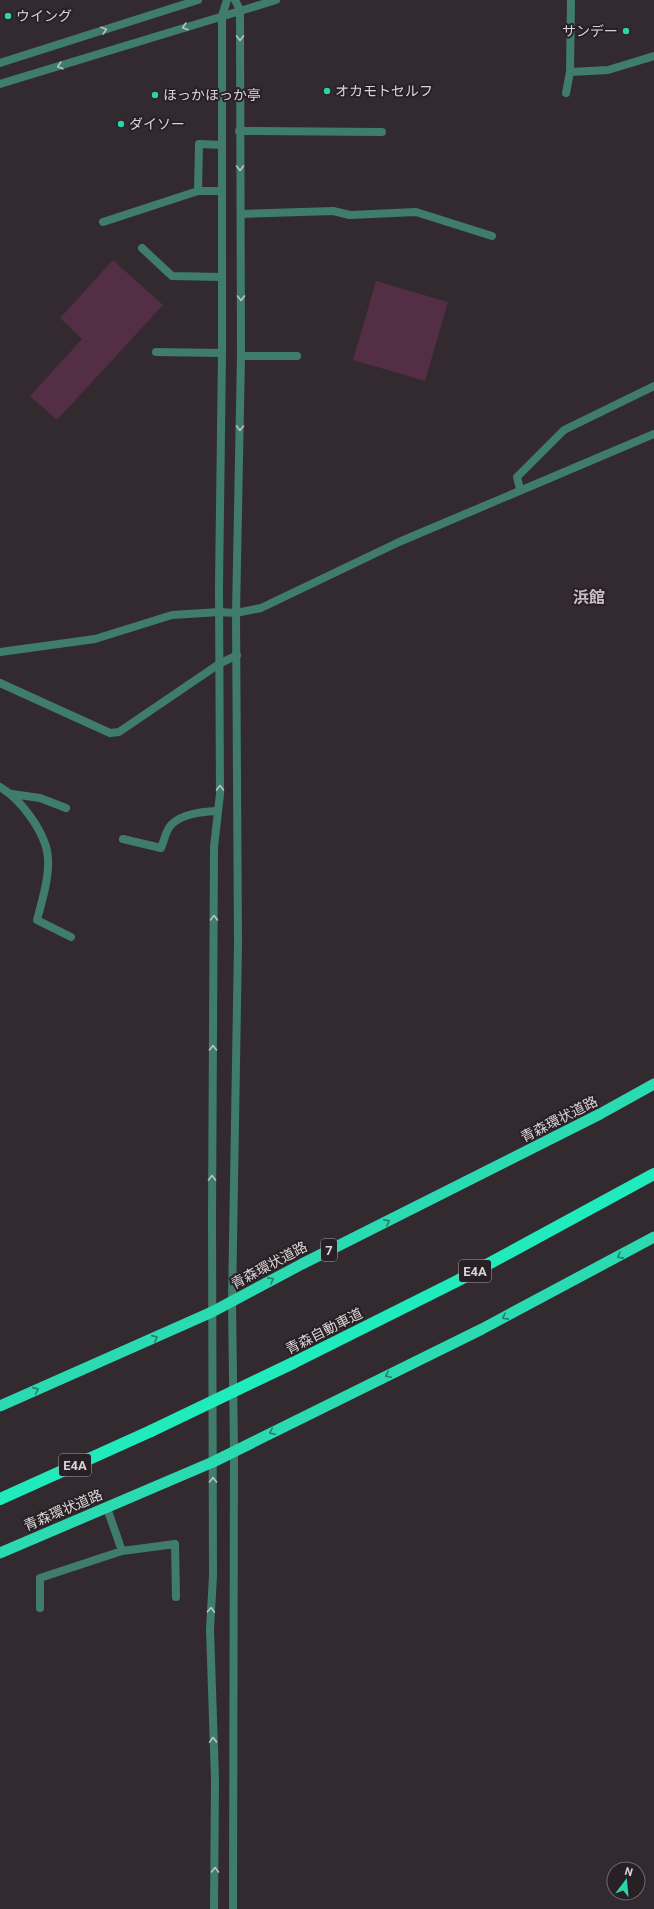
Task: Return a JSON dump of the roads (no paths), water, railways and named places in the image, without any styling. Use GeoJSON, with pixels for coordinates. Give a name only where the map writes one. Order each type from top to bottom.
{"type":"FeatureCollection","features":[{"type":"Feature","properties":{"kind":"highway","name":"青森環状道路"},"geometry":{"type":"LineString","coordinates":[[0,1406],[212,1312],[302,1264],[600,1114],[654,1084]]}},
{"type":"Feature","properties":{"kind":"highway","name":"青森自動車道"},"geometry":{"type":"LineString","coordinates":[[0,1499],[151,1431],[293,1363],[464,1277],[654,1174]]}},
{"type":"Feature","properties":{"kind":"highway","name":"青森環状道路"},"geometry":{"type":"LineString","coordinates":[[0,1553],[213,1462],[482,1329],[654,1237]]}},
{"type":"Feature","properties":{"kind":"street"},"geometry":{"type":"LineString","coordinates":[[0,62],[198,0]]}},
{"type":"Feature","properties":{"kind":"street"},"geometry":{"type":"LineString","coordinates":[[214,1909],[215,1779],[210,1629],[213,1576],[212,1312],[214,855],[220,794],[219,612],[222,353],[222,16],[227,0]]}},
{"type":"Feature","properties":{"kind":"street"},"geometry":{"type":"LineString","coordinates":[[233,1909],[234,1451],[232,1302],[238,944],[236,613],[241,356],[241,214],[239,131],[240,10],[235,0]]}},
{"type":"Feature","properties":{"kind":"street"},"geometry":{"type":"LineString","coordinates":[[0,84],[276,0]]}},
{"type":"Feature","properties":{"kind":"street"},"geometry":{"type":"LineString","coordinates":[[566,93],[570,72],[571,0]]}},
{"type":"Feature","properties":{"kind":"street"},"geometry":{"type":"LineString","coordinates":[[570,72],[608,70],[654,56]]}},
{"type":"Feature","properties":{"kind":"street"},"geometry":{"type":"LineString","coordinates":[[239,131],[382,132]]}},
{"type":"Feature","properties":{"kind":"street"},"geometry":{"type":"LineString","coordinates":[[198,191],[199,144],[222,144]]}},
{"type":"Feature","properties":{"kind":"street"},"geometry":{"type":"LineString","coordinates":[[103,222],[198,191],[222,191]]}},
{"type":"Feature","properties":{"kind":"street"},"geometry":{"type":"LineString","coordinates":[[241,214],[333,211],[350,214],[416,212],[492,236]]}},
{"type":"Feature","properties":{"kind":"street"},"geometry":{"type":"LineString","coordinates":[[142,248],[172,276],[222,277]]}},
{"type":"Feature","properties":{"kind":"street"},"geometry":{"type":"LineString","coordinates":[[156,352],[222,353]]}},
{"type":"Feature","properties":{"kind":"street"},"geometry":{"type":"LineString","coordinates":[[241,356],[297,356]]}},
{"type":"Feature","properties":{"kind":"street"},"geometry":{"type":"LineString","coordinates":[[520,490],[517,477],[564,430],[654,386]]}},
{"type":"Feature","properties":{"kind":"street"},"geometry":{"type":"LineString","coordinates":[[0,652],[95,639],[172,615],[219,612],[236,613],[260,608],[399,542],[654,434]]}},
{"type":"Feature","properties":{"kind":"street"},"geometry":{"type":"LineString","coordinates":[[0,683],[110,733],[119,732],[219,664],[237,655]]}},
{"type":"Feature","properties":{"kind":"street"},"geometry":{"type":"LineString","coordinates":[[0,787],[12,794],[31,818],[40,834],[48,859],[46,880],[37,920],[71,937]]}},
{"type":"Feature","properties":{"kind":"street"},"geometry":{"type":"LineString","coordinates":[[12,794],[40,798],[66,808]]}},
{"type":"Feature","properties":{"kind":"street"},"geometry":{"type":"LineString","coordinates":[[123,839],[161,848],[170,826],[180,818],[218,811]]}},
{"type":"Feature","properties":{"kind":"street"},"geometry":{"type":"LineString","coordinates":[[107,1508],[122,1552]]}},
{"type":"Feature","properties":{"kind":"street"},"geometry":{"type":"LineString","coordinates":[[40,1608],[40,1578],[122,1552],[175,1544],[176,1598]]}},
{"type":"Feature","properties":{"kind":"place","name":"ウイング"},"geometry":{"type":"Point","coordinates":[8,16]}},
{"type":"Feature","properties":{"kind":"place","name":"サンデー"},"geometry":{"type":"Point","coordinates":[626,31]}},
{"type":"Feature","properties":{"kind":"place","name":"オカモトセルフ"},"geometry":{"type":"Point","coordinates":[327,91]}},
{"type":"Feature","properties":{"kind":"place","name":"ほっかほっか亭"},"geometry":{"type":"Point","coordinates":[155,95]}},
{"type":"Feature","properties":{"kind":"place","name":"ダイソー"},"geometry":{"type":"Point","coordinates":[121,124]}},
{"type":"Feature","properties":{"kind":"district","name":"浜館"},"geometry":{"type":"Point","coordinates":[589,597]}}]}
